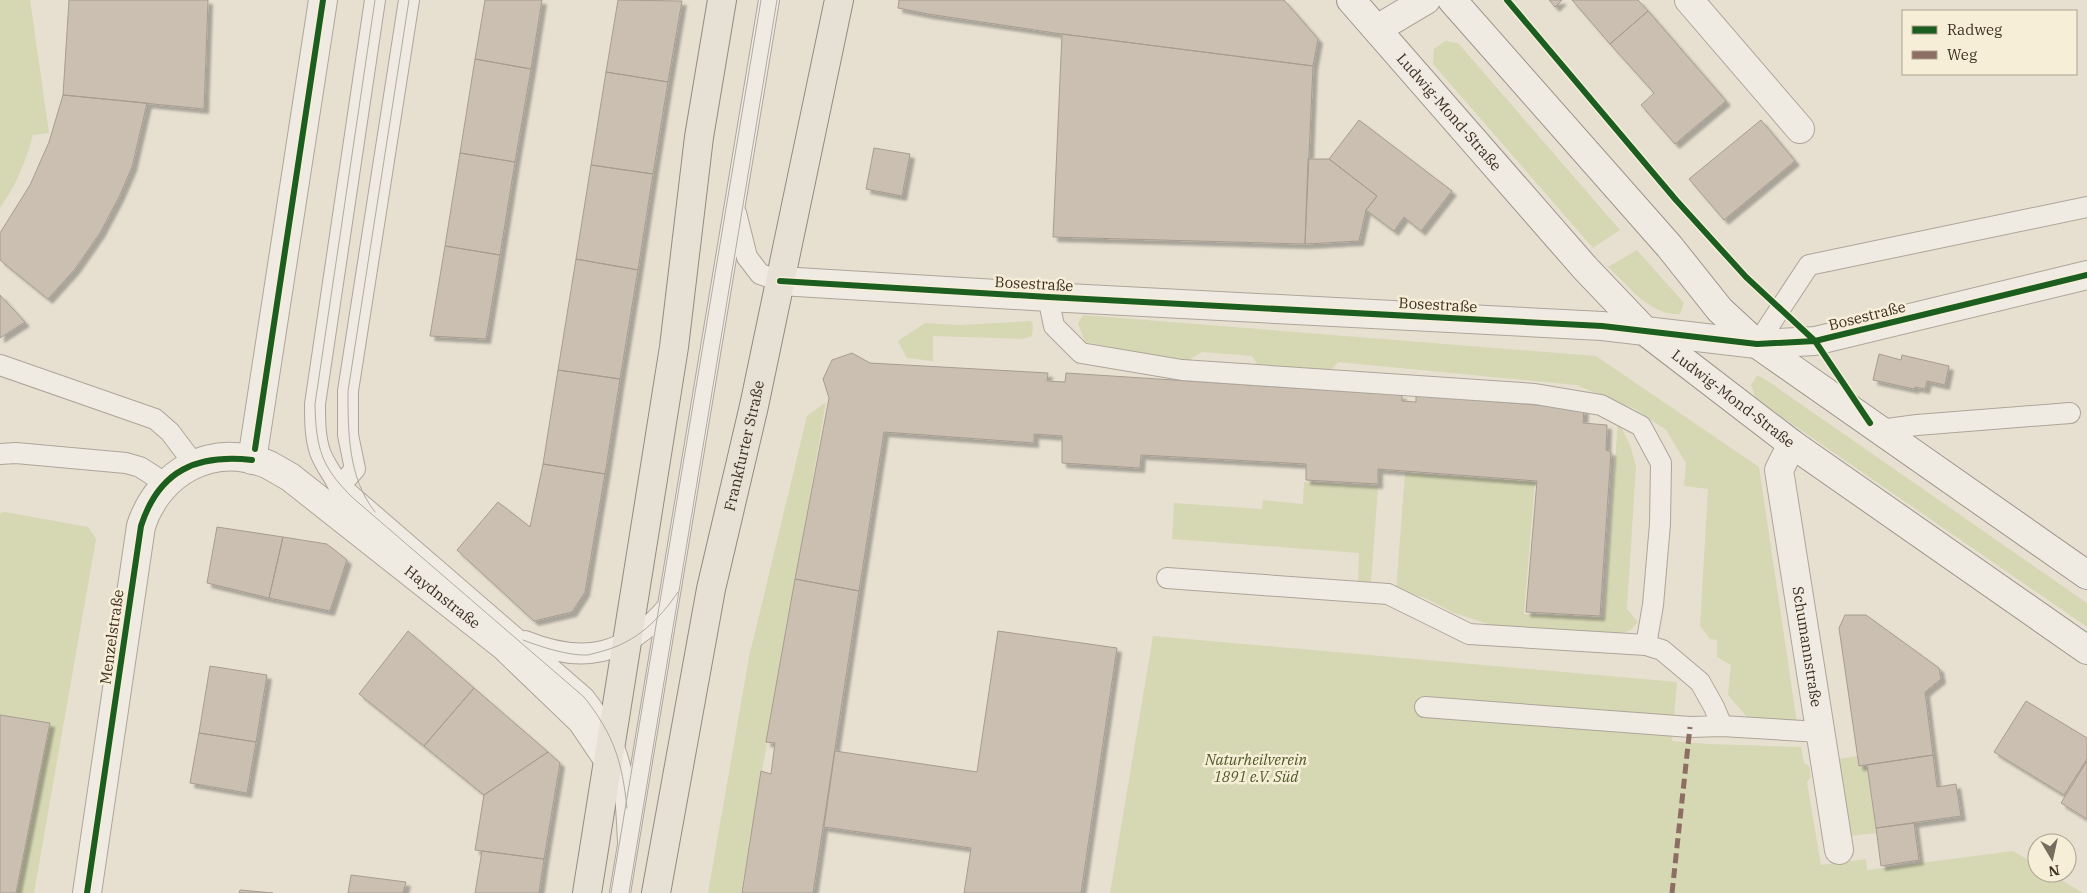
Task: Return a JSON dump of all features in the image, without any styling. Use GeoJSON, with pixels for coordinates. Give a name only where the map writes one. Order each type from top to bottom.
{"type":"FeatureCollection","features":[{"type":"Feature","properties":{"kind":"main road"},"geometry":{"type":"LineString","coordinates":[[587,893],[674,347],[699,137],[722,0]]}},
{"type":"Feature","properties":{"kind":"main road","name":"Frankfurter Straße"},"geometry":{"type":"LineString","coordinates":[[656,893],[711,589],[754,406],[838,0]]}},
{"type":"Feature","properties":{"kind":"street"},"geometry":{"type":"LineString","coordinates":[[253,454],[323,0]]}},
{"type":"Feature","properties":{"kind":"street","name":"Ludwig-Mond-Straße"},"geometry":{"type":"LineString","coordinates":[[1351,0],[1580,262],[1646,332],[1792,444],[2087,650]]}},
{"type":"Feature","properties":{"kind":"street"},"geometry":{"type":"LineString","coordinates":[[1377,29],[1426,0]]}},
{"type":"Feature","properties":{"kind":"street"},"geometry":{"type":"LineString","coordinates":[[1452,0],[1664,240],[1720,310],[1757,344],[2087,575]]}},
{"type":"Feature","properties":{"kind":"street"},"geometry":{"type":"LineString","coordinates":[[1689,0],[1800,129]]}},
{"type":"Feature","properties":{"kind":"street","name":"Bosestraße"},"geometry":{"type":"LineString","coordinates":[[780,281],[1602,326],[1757,344],[1816,341],[2087,275]]}},
{"type":"Feature","properties":{"kind":"street","name":"Schumannstraße"},"geometry":{"type":"LineString","coordinates":[[1792,444],[1780,470],[1839,850]]}},
{"type":"Feature","properties":{"kind":"street","name":"Menzelstraße"},"geometry":{"type":"LineString","coordinates":[[87,893],[141,526],[146,511],[165,483],[177,473],[208,459],[253,454]]}},
{"type":"Feature","properties":{"kind":"street","name":"Haydnstraße"},"geometry":{"type":"LineString","coordinates":[[253,454],[290,477],[345,520],[507,639],[611,751]]}},
{"type":"Feature","properties":{"kind":"lane"},"geometry":{"type":"LineString","coordinates":[[375,0],[315,404],[316,431],[320,451],[328,469],[340,486],[507,639],[588,655],[620,646],[652,624],[668,606]]}},
{"type":"Feature","properties":{"kind":"lane"},"geometry":{"type":"LineString","coordinates":[[385,526],[371,508],[360,487],[355,469],[348,435],[348,391],[408,0]]}},
{"type":"Feature","properties":{"kind":"lane"},"geometry":{"type":"LineString","coordinates":[[620,893],[769,0]]}},
{"type":"Feature","properties":{"kind":"lane"},"geometry":{"type":"LineString","coordinates":[[734,206],[747,257],[760,274],[780,281]]}},
{"type":"Feature","properties":{"kind":"lane"},"geometry":{"type":"LineString","coordinates":[[1757,344],[1809,265],[2087,207]]}},
{"type":"Feature","properties":{"kind":"lane"},"geometry":{"type":"LineString","coordinates":[[728,242],[743,267],[754,276],[780,281]]}},
{"type":"Feature","properties":{"kind":"lane"},"geometry":{"type":"LineString","coordinates":[[1048,297],[1054,326],[1081,353],[1182,370],[1535,394],[1601,405],[1641,426],[1661,463],[1660,524],[1653,605],[1646,645]]}},
{"type":"Feature","properties":{"kind":"lane"},"geometry":{"type":"LineString","coordinates":[[0,365],[155,419],[170,432],[194,464]]}},
{"type":"Feature","properties":{"kind":"lane"},"geometry":{"type":"LineString","coordinates":[[1880,430],[1917,425],[2070,413]]}},
{"type":"Feature","properties":{"kind":"lane"},"geometry":{"type":"LineString","coordinates":[[0,454],[16,453],[126,463],[140,467],[165,483]]}},
{"type":"Feature","properties":{"kind":"lane"},"geometry":{"type":"LineString","coordinates":[[345,520],[340,486],[355,469]]}},
{"type":"Feature","properties":{"kind":"lane"},"geometry":{"type":"LineString","coordinates":[[1167,578],[1388,594],[1469,634],[1646,645],[1662,650],[1700,682],[1722,726]]}},
{"type":"Feature","properties":{"kind":"lane"},"geometry":{"type":"LineString","coordinates":[[1425,707],[1690,727],[1722,726],[1820,732]]}},
{"type":"Feature","properties":{"kind":"lane"},"geometry":{"type":"LineString","coordinates":[[611,751],[621,765],[625,786],[628,842]]}},
{"type":"Feature","properties":{"kind":"green space"},"geometry":{"type":"Polygon","coordinates":[[[0,0],[30,0],[49,133],[33,135],[20,173],[0,208],[0,0]]]}},
{"type":"Feature","properties":{"kind":"green space"},"geometry":{"type":"Polygon","coordinates":[[[1445,41],[1458,43],[1620,230],[1593,248],[1433,64],[1434,49],[1445,41]]]}},
{"type":"Feature","properties":{"kind":"green space"},"geometry":{"type":"Polygon","coordinates":[[[1637,250],[1684,303],[1680,314],[1659,310],[1650,305],[1632,291],[1608,267],[1637,250]]]}},
{"type":"Feature","properties":{"kind":"green space"},"geometry":{"type":"Polygon","coordinates":[[[1083,315],[1596,356],[1759,467],[1797,723],[1748,718],[1728,695],[1731,665],[1717,657],[1717,640],[1710,639],[1700,626],[1708,489],[1684,486],[1686,463],[1666,430],[1635,409],[1576,385],[1338,362],[1331,370],[1258,365],[1252,356],[1202,352],[1186,362],[1174,360],[1085,342],[1078,323],[1083,315]]]}},
{"type":"Feature","properties":{"kind":"green space"},"geometry":{"type":"Polygon","coordinates":[[[1031,321],[1033,325],[1032,336],[1023,339],[933,336],[933,361],[907,358],[898,341],[925,323],[960,325],[1031,321]]]}},
{"type":"Feature","properties":{"kind":"green space"},"geometry":{"type":"Polygon","coordinates":[[[1757,376],[1762,377],[2087,603],[2087,627],[1756,399],[1751,385],[1757,376]]]}},
{"type":"Feature","properties":{"kind":"green space"},"geometry":{"type":"Polygon","coordinates":[[[826,402],[741,893],[708,893],[749,657],[807,416],[826,402]]]}},
{"type":"Feature","properties":{"kind":"green space"},"geometry":{"type":"Polygon","coordinates":[[[1618,421],[1630,445],[1636,466],[1627,609],[1638,622],[1631,630],[1619,634],[1498,627],[1454,613],[1423,597],[1396,591],[1405,473],[1535,482],[1524,614],[1604,618],[1618,421]]]}},
{"type":"Feature","properties":{"kind":"green space"},"geometry":{"type":"Polygon","coordinates":[[[1304,482],[1378,487],[1371,583],[1358,582],[1359,553],[1172,539],[1174,503],[1262,509],[1263,500],[1303,504],[1304,482]]]}},
{"type":"Feature","properties":{"kind":"green space"},"geometry":{"type":"Polygon","coordinates":[[[5,512],[88,527],[96,539],[34,893],[0,893],[0,513],[5,512]]]}},
{"type":"Feature","properties":{"kind":"green space","name":"Naturheilverein 1891 e.V. Süd"},"geometry":{"type":"Polygon","coordinates":[[[1153,636],[1677,682],[1672,741],[1801,747],[1804,763],[1809,766],[1811,777],[1807,782],[1821,865],[1866,859],[1867,870],[2013,851],[2027,859],[2027,883],[2066,883],[2083,893],[1110,893],[1153,636]]]}},
{"type":"Feature","properties":{"kind":"green space"},"geometry":{"type":"Polygon","coordinates":[[[1858,756],[1859,766],[1867,765],[1876,833],[1851,836],[1842,776],[1835,774],[1833,763],[1839,759],[1858,756]]]}},
{"type":"Feature","properties":{"kind":"building"},"geometry":{"type":"Polygon","coordinates":[[[69,0],[208,0],[204,109],[63,95],[69,0]]]}},
{"type":"Feature","properties":{"kind":"building"},"geometry":{"type":"Polygon","coordinates":[[[485,0],[542,0],[531,69],[475,59],[485,0]]]}},
{"type":"Feature","properties":{"kind":"building"},"geometry":{"type":"Polygon","coordinates":[[[618,0],[682,1],[668,82],[606,72],[618,0]]]}},
{"type":"Feature","properties":{"kind":"building"},"geometry":{"type":"Polygon","coordinates":[[[899,0],[1284,0],[1318,39],[1313,66],[1062,34],[928,14],[898,8],[899,0]]]}},
{"type":"Feature","properties":{"kind":"building"},"geometry":{"type":"Polygon","coordinates":[[[1549,0],[1562,0],[1555,7],[1549,0]]]}},
{"type":"Feature","properties":{"kind":"building"},"geometry":{"type":"Polygon","coordinates":[[[1572,0],[1638,0],[1648,11],[1610,44],[1572,0]]]}},
{"type":"Feature","properties":{"kind":"building"},"geometry":{"type":"Polygon","coordinates":[[[1648,11],[1726,101],[1675,144],[1641,105],[1654,93],[1610,44],[1648,11]]]}},
{"type":"Feature","properties":{"kind":"building"},"geometry":{"type":"Polygon","coordinates":[[[1062,34],[1313,66],[1305,244],[1053,237],[1062,34]]]}},
{"type":"Feature","properties":{"kind":"building"},"geometry":{"type":"Polygon","coordinates":[[[475,59],[531,69],[515,162],[460,153],[475,59]]]}},
{"type":"Feature","properties":{"kind":"building"},"geometry":{"type":"Polygon","coordinates":[[[606,72],[668,82],[653,174],[591,165],[606,72]]]}},
{"type":"Feature","properties":{"kind":"building"},"geometry":{"type":"Polygon","coordinates":[[[63,95],[147,103],[132,167],[119,197],[100,233],[75,269],[48,299],[0,260],[0,233],[30,185],[49,142],[63,95]]]}},
{"type":"Feature","properties":{"kind":"building"},"geometry":{"type":"Polygon","coordinates":[[[1359,120],[1452,191],[1421,231],[1404,217],[1394,231],[1366,210],[1377,196],[1329,159],[1359,120]]]}},
{"type":"Feature","properties":{"kind":"building"},"geometry":{"type":"Polygon","coordinates":[[[1761,120],[1795,161],[1724,220],[1689,179],[1761,120]]]}},
{"type":"Feature","properties":{"kind":"building"},"geometry":{"type":"Polygon","coordinates":[[[874,148],[910,154],[902,196],[866,189],[874,148]]]}},
{"type":"Feature","properties":{"kind":"building"},"geometry":{"type":"Polygon","coordinates":[[[460,153],[515,162],[500,255],[445,246],[460,153]]]}},
{"type":"Feature","properties":{"kind":"building"},"geometry":{"type":"Polygon","coordinates":[[[1308,159],[1329,159],[1377,196],[1366,210],[1359,241],[1305,244],[1308,159]]]}},
{"type":"Feature","properties":{"kind":"building"},"geometry":{"type":"Polygon","coordinates":[[[591,165],[653,174],[638,270],[576,259],[591,165]]]}},
{"type":"Feature","properties":{"kind":"building"},"geometry":{"type":"Polygon","coordinates":[[[445,246],[500,255],[486,339],[430,336],[445,246]]]}},
{"type":"Feature","properties":{"kind":"building"},"geometry":{"type":"Polygon","coordinates":[[[576,259],[638,270],[620,379],[558,370],[576,259]]]}},
{"type":"Feature","properties":{"kind":"building"},"geometry":{"type":"Polygon","coordinates":[[[0,295],[25,322],[0,338],[0,295]]]}},
{"type":"Feature","properties":{"kind":"building"},"geometry":{"type":"Polygon","coordinates":[[[852,353],[870,363],[1048,373],[1047,381],[1065,382],[1066,373],[1402,395],[1402,401],[1416,402],[1416,395],[1584,409],[1583,423],[1607,425],[1606,450],[1611,452],[1600,616],[1526,612],[1537,481],[1378,469],[1378,484],[1306,480],[1306,464],[1141,455],[1140,468],[1062,463],[1062,436],[1034,434],[1034,443],[884,432],[859,591],[795,579],[829,398],[823,379],[832,360],[852,353]]]}},
{"type":"Feature","properties":{"kind":"building"},"geometry":{"type":"Polygon","coordinates":[[[1879,354],[1901,360],[1902,355],[1949,366],[1945,385],[1927,381],[1925,389],[1915,387],[1914,389],[1873,380],[1879,354]]]}},
{"type":"Feature","properties":{"kind":"building"},"geometry":{"type":"Polygon","coordinates":[[[558,370],[620,379],[605,474],[543,464],[558,370]]]}},
{"type":"Feature","properties":{"kind":"building"},"geometry":{"type":"Polygon","coordinates":[[[543,464],[605,474],[585,592],[572,612],[534,621],[457,550],[498,502],[530,527],[543,464]]]}},
{"type":"Feature","properties":{"kind":"building"},"geometry":{"type":"Polygon","coordinates":[[[217,527],[283,537],[269,598],[207,583],[217,527]]]}},
{"type":"Feature","properties":{"kind":"building"},"geometry":{"type":"Polygon","coordinates":[[[283,537],[327,544],[347,560],[330,611],[269,598],[283,537]]]}},
{"type":"Feature","properties":{"kind":"building"},"geometry":{"type":"Polygon","coordinates":[[[795,579],[859,591],[813,893],[742,893],[761,771],[771,774],[775,743],[766,742],[795,579]]]}},
{"type":"Feature","properties":{"kind":"building"},"geometry":{"type":"Polygon","coordinates":[[[1845,615],[1866,615],[1939,668],[1941,679],[1925,692],[1933,755],[1859,766],[1839,628],[1845,615]]]}},
{"type":"Feature","properties":{"kind":"building"},"geometry":{"type":"Polygon","coordinates":[[[408,631],[474,688],[424,746],[359,694],[408,631]]]}},
{"type":"Feature","properties":{"kind":"building"},"geometry":{"type":"Polygon","coordinates":[[[998,631],[1117,648],[1081,893],[964,893],[971,848],[824,827],[835,751],[977,772],[998,631]]]}},
{"type":"Feature","properties":{"kind":"building"},"geometry":{"type":"Polygon","coordinates":[[[210,666],[267,675],[256,742],[199,733],[210,666]]]}},
{"type":"Feature","properties":{"kind":"building"},"geometry":{"type":"Polygon","coordinates":[[[474,688],[548,752],[484,795],[424,746],[474,688]]]}},
{"type":"Feature","properties":{"kind":"building"},"geometry":{"type":"Polygon","coordinates":[[[2026,701],[2087,738],[2087,759],[2064,795],[1994,752],[2026,701]]]}},
{"type":"Feature","properties":{"kind":"building"},"geometry":{"type":"Polygon","coordinates":[[[0,715],[50,723],[16,893],[0,893],[0,715]]]}},
{"type":"Feature","properties":{"kind":"building"},"geometry":{"type":"Polygon","coordinates":[[[199,733],[256,742],[247,793],[190,783],[199,733]]]}},
{"type":"Feature","properties":{"kind":"building"},"geometry":{"type":"Polygon","coordinates":[[[548,752],[560,763],[544,859],[475,850],[484,795],[548,752]]]}},
{"type":"Feature","properties":{"kind":"building"},"geometry":{"type":"Polygon","coordinates":[[[1933,755],[1937,787],[1956,784],[1961,816],[1876,828],[1867,765],[1933,755]]]}},
{"type":"Feature","properties":{"kind":"building"},"geometry":{"type":"Polygon","coordinates":[[[2087,761],[2087,819],[2061,803],[2087,761]]]}},
{"type":"Feature","properties":{"kind":"building"},"geometry":{"type":"Polygon","coordinates":[[[1914,823],[1919,860],[1881,866],[1876,828],[1914,823]]]}},
{"type":"Feature","properties":{"kind":"building"},"geometry":{"type":"Polygon","coordinates":[[[482,851],[544,859],[539,893],[475,893],[482,851]]]}},
{"type":"Feature","properties":{"kind":"building"},"geometry":{"type":"Polygon","coordinates":[[[351,875],[406,882],[403,893],[348,893],[351,875]]]}},
{"type":"Feature","properties":{"kind":"building"},"geometry":{"type":"Polygon","coordinates":[[[240,890],[273,893],[239,893],[240,890]]]}},
{"type":"Feature","properties":{"kind":"tram line"},"geometry":{"type":"LineString","coordinates":[[375,0],[315,404],[317,433],[322,456],[342,487],[353,498],[584,697],[603,724],[615,749],[627,808]]}},
{"type":"Feature","properties":{"kind":"tram line"},"geometry":{"type":"LineString","coordinates":[[375,512],[359,485],[351,454],[348,391],[409,0]]}},
{"type":"Feature","properties":{"kind":"tram line"},"geometry":{"type":"LineString","coordinates":[[611,893],[761,0]]}},
{"type":"Feature","properties":{"kind":"tram line"},"geometry":{"type":"LineString","coordinates":[[629,893],[777,0]]}},
{"type":"Feature","properties":{"kind":"tram line"},"geometry":{"type":"LineString","coordinates":[[523,640],[564,653],[588,655],[603,651],[626,642],[646,629],[663,612],[678,592]]}},
{"type":"Feature","properties":{"kind":"marked path"},"geometry":{"type":"LineString","coordinates":[[1672,893],[1690,727]]}},
{"type":"Feature","properties":{"kind":"cycle path"},"geometry":{"type":"LineString","coordinates":[[255,449],[323,0]]}},
{"type":"Feature","properties":{"kind":"cycle path"},"geometry":{"type":"LineString","coordinates":[[1507,0],[1676,200],[1746,277],[1815,341],[1870,423]]}},
{"type":"Feature","properties":{"kind":"cycle path"},"geometry":{"type":"LineString","coordinates":[[780,281],[1602,326],[1757,344],[1815,341],[2087,275]]}},
{"type":"Feature","properties":{"kind":"cycle path"},"geometry":{"type":"LineString","coordinates":[[87,893],[141,526],[158,491],[183,470],[197,463],[214,460],[252,460]]}}]}
